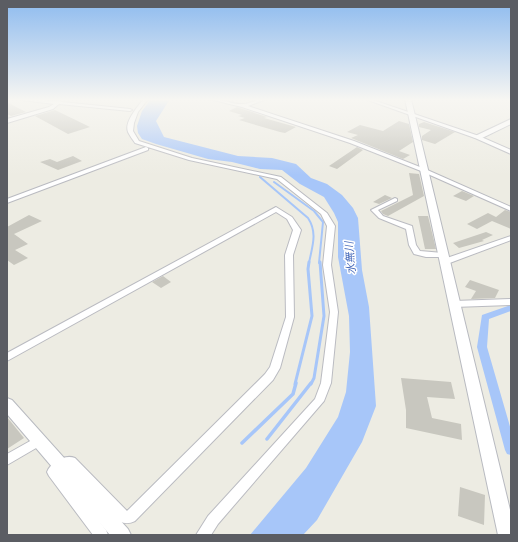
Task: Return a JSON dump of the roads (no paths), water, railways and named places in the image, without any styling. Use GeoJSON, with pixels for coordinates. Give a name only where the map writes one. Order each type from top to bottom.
{"type":"FeatureCollection","features":[{"type":"Feature","properties":{"kind":"street"},"geometry":{"type":"LineString","coordinates":[[131,124],[130,131],[137,142],[191,159],[279,178],[324,213],[331,226],[327,265],[334,312],[326,383],[318,401],[213,520],[203,535]]}},
{"type":"Feature","properties":{"kind":"street"},"geometry":{"type":"LineString","coordinates":[[298,124],[352,142],[424,170],[511,209]]}},
{"type":"Feature","properties":{"kind":"street"},"geometry":{"type":"LineString","coordinates":[[413,124],[507,535]]}},
{"type":"Feature","properties":{"kind":"street"},"geometry":{"type":"LineString","coordinates":[[439,124],[477,137],[511,152]]}},
{"type":"Feature","properties":{"kind":"street"},"geometry":{"type":"LineString","coordinates":[[477,137],[504,124]]}},
{"type":"Feature","properties":{"kind":"street"},"geometry":{"type":"LineString","coordinates":[[7,201],[146,149]]}},
{"type":"Feature","properties":{"kind":"street"},"geometry":{"type":"LineString","coordinates":[[395,200],[374,210],[381,217],[409,228],[412,249],[416,253],[444,259],[511,238]]}},
{"type":"Feature","properties":{"kind":"street"},"geometry":{"type":"LineString","coordinates":[[7,357],[276,209],[290,218],[295,224],[297,230],[289,255],[290,317],[275,368],[269,377],[130,517],[124,517],[71,462],[60,465],[53,472],[101,535]]}},
{"type":"Feature","properties":{"kind":"street"},"geometry":{"type":"LineString","coordinates":[[454,304],[511,302]]}},
{"type":"Feature","properties":{"kind":"street"},"geometry":{"type":"LineString","coordinates":[[7,404],[120,534]]}},
{"type":"Feature","properties":{"kind":"street"},"geometry":{"type":"LineString","coordinates":[[7,460],[39,441]]}},
{"type":"Feature","properties":{"kind":"water","name":"水無川"},"geometry":{"type":"Polygon","coordinates":[[[138,124],[158,124],[164,137],[238,156],[272,158],[296,164],[311,178],[327,184],[342,195],[353,208],[358,218],[362,270],[369,307],[376,406],[362,442],[317,520],[303,535],[250,535],[306,468],[338,417],[346,392],[350,352],[349,316],[338,257],[338,222],[324,197],[300,184],[282,170],[260,169],[232,162],[208,159],[156,144],[142,139],[138,133],[138,124]]]}},
{"type":"Feature","properties":{"kind":"waterway"},"geometry":{"type":"LineString","coordinates":[[260,177],[308,218],[314,235],[309,263]]}},
{"type":"Feature","properties":{"kind":"waterway"},"geometry":{"type":"LineString","coordinates":[[274,182],[314,211],[323,222],[319,263]]}},
{"type":"Feature","properties":{"kind":"waterway"},"geometry":{"type":"LineString","coordinates":[[295,384],[312,316],[308,269],[309,262]]}},
{"type":"Feature","properties":{"kind":"waterway"},"geometry":{"type":"LineString","coordinates":[[311,384],[314,378],[324,316],[320,262]]}},
{"type":"Feature","properties":{"kind":"waterway"},"geometry":{"type":"LineString","coordinates":[[511,308],[485,317],[482,347],[511,450]]}},
{"type":"Feature","properties":{"kind":"waterway"},"geometry":{"type":"LineString","coordinates":[[242,443],[293,394],[296,383]]}},
{"type":"Feature","properties":{"kind":"waterway"},"geometry":{"type":"LineString","coordinates":[[267,439],[311,383]]}}]}
